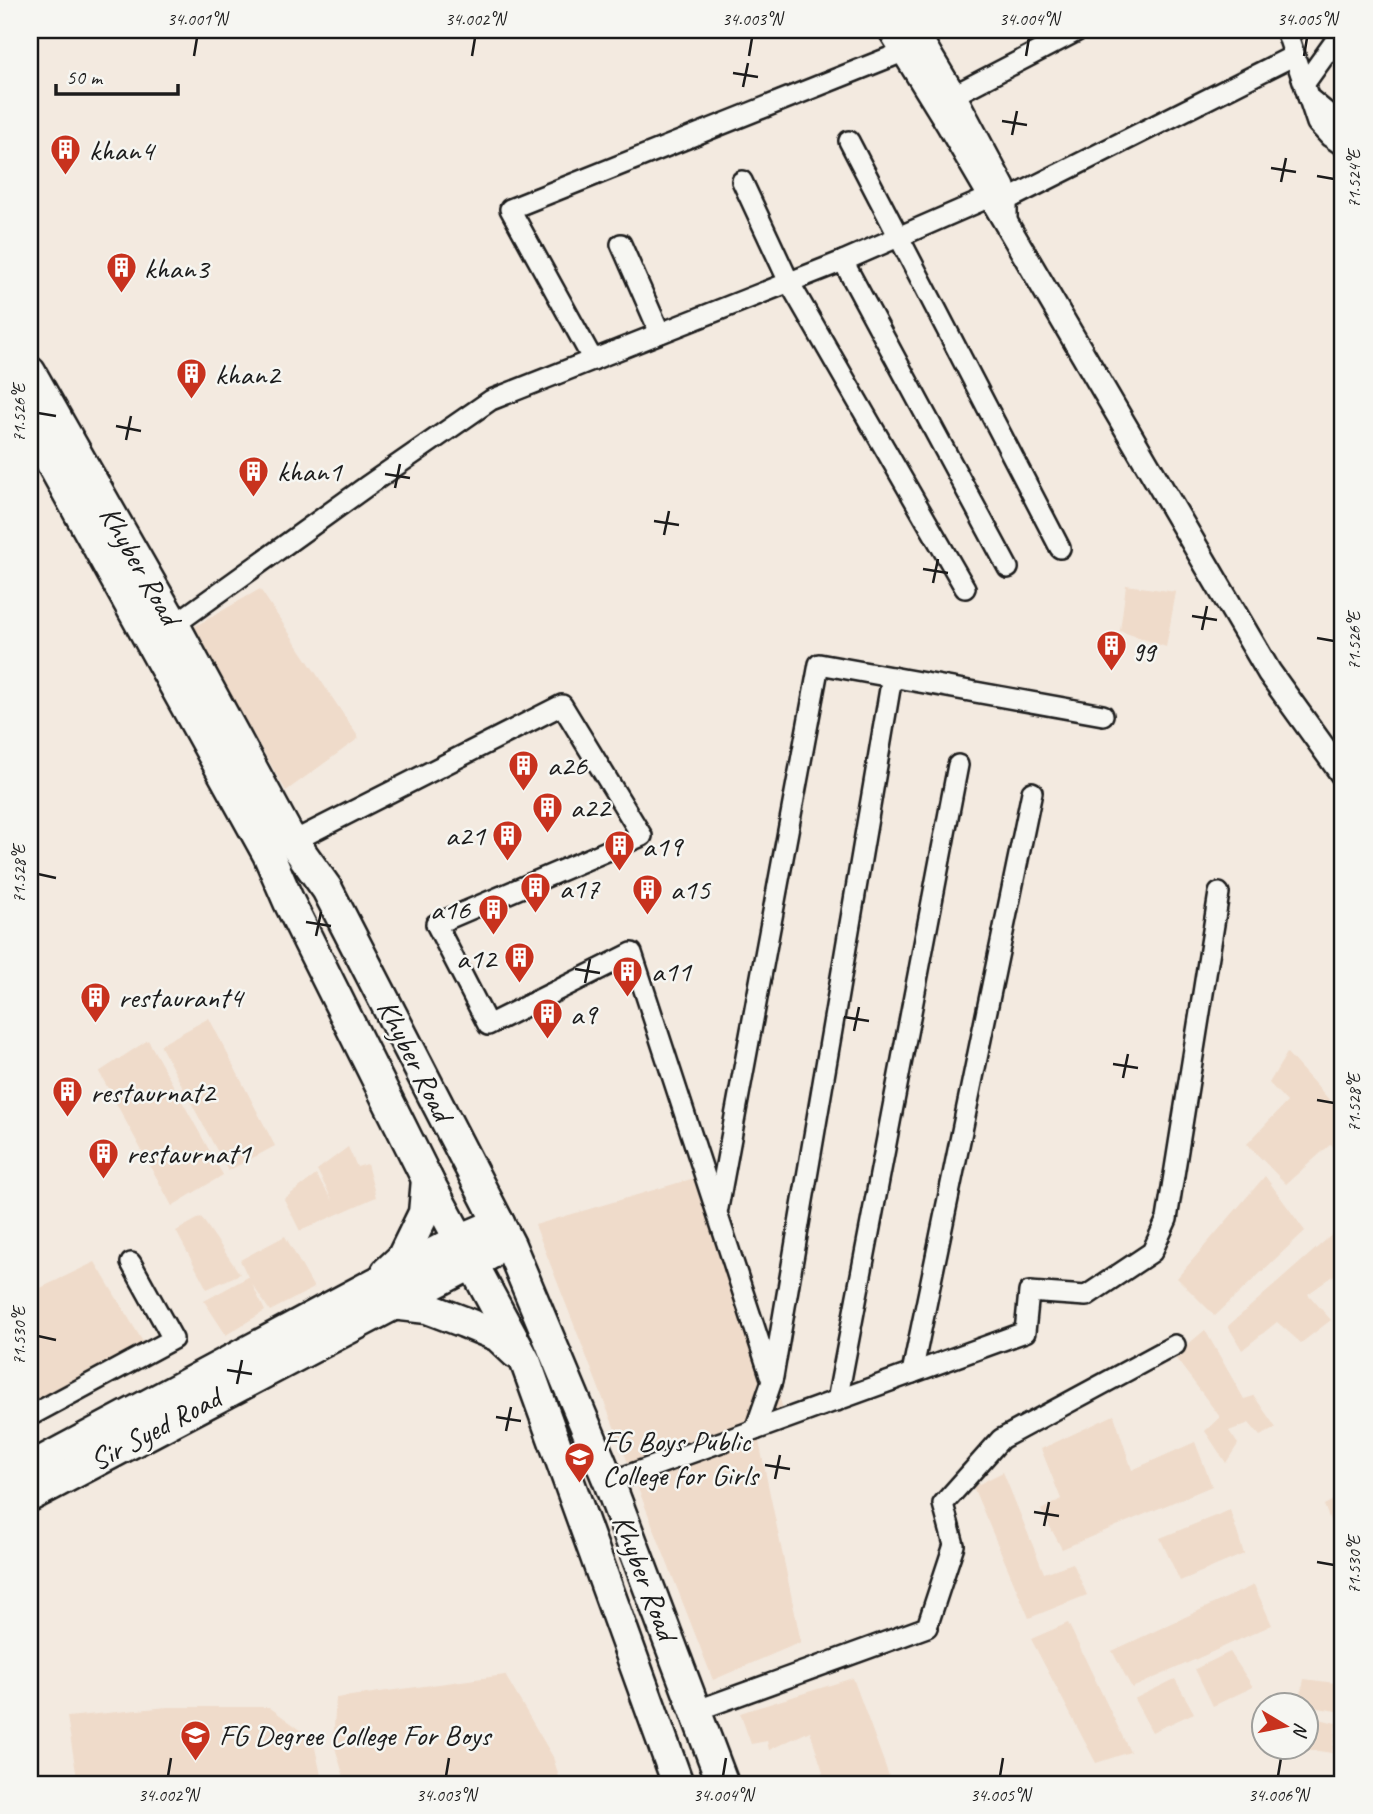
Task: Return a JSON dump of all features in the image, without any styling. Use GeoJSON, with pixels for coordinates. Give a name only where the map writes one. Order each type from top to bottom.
{"type":"FeatureCollection","features":[{"type":"Feature","properties":{"kind":"main road","name":"Khyber Road"},"geometry":{"type":"LineString","coordinates":[[30,372],[174,625],[292,842],[327,889],[504,1234],[609,1482],[723,1784]]}},
{"type":"Feature","properties":{"kind":"main road","name":"Khyber Road"},"geometry":{"type":"LineString","coordinates":[[30,424],[268,854],[289,902],[427,1179],[526,1363],[678,1784]]}},
{"type":"Feature","properties":{"kind":"main road"},"geometry":{"type":"LineString","coordinates":[[383,1294],[425,1213],[427,1179]]}},
{"type":"Feature","properties":{"kind":"main road"},"geometry":{"type":"LineString","coordinates":[[383,1294],[504,1234]]}},
{"type":"Feature","properties":{"kind":"main road"},"geometry":{"type":"LineString","coordinates":[[383,1294],[498,1336],[526,1363]]}},
{"type":"Feature","properties":{"kind":"main road","name":"Sir Syed Road"},"geometry":{"type":"LineString","coordinates":[[30,1468],[383,1294]]}},
{"type":"Feature","properties":{"kind":"main road","name":"Sir Syed Road"},"geometry":{"type":"LineString","coordinates":[[30,1496],[383,1294]]}},
{"type":"Feature","properties":{"kind":"street"},"geometry":{"type":"LineString","coordinates":[[890,30],[999,206],[1269,672],[1343,775]]}},
{"type":"Feature","properties":{"kind":"street"},"geometry":{"type":"LineString","coordinates":[[915,30],[954,95],[1003,187],[999,206]]}},
{"type":"Feature","properties":{"kind":"street"},"geometry":{"type":"LineString","coordinates":[[954,95],[1079,30]]}},
{"type":"Feature","properties":{"kind":"street"},"geometry":{"type":"LineString","coordinates":[[1286,30],[1317,122],[1330,137],[1343,146]]}},
{"type":"Feature","properties":{"kind":"street"},"geometry":{"type":"LineString","coordinates":[[1307,90],[1343,30]]}},
{"type":"Feature","properties":{"kind":"street"},"geometry":{"type":"LineString","coordinates":[[593,359],[510,209],[903,52]]}},
{"type":"Feature","properties":{"kind":"street"},"geometry":{"type":"LineString","coordinates":[[174,625],[491,400],[899,237],[999,206],[1295,55]]}},
{"type":"Feature","properties":{"kind":"street"},"geometry":{"type":"LineString","coordinates":[[1307,90],[1343,126]]}},
{"type":"Feature","properties":{"kind":"street"},"geometry":{"type":"LineString","coordinates":[[849,141],[1060,548]]}},
{"type":"Feature","properties":{"kind":"street"},"geometry":{"type":"LineString","coordinates":[[742,181],[789,282],[965,588]]}},
{"type":"Feature","properties":{"kind":"street"},"geometry":{"type":"LineString","coordinates":[[621,244],[660,333]]}},
{"type":"Feature","properties":{"kind":"street"},"geometry":{"type":"LineString","coordinates":[[843,261],[1008,568]]}},
{"type":"Feature","properties":{"kind":"street"},"geometry":{"type":"LineString","coordinates":[[717,1212],[819,664],[1103,715]]}},
{"type":"Feature","properties":{"kind":"street"},"geometry":{"type":"LineString","coordinates":[[755,1430],[772,1381],[892,677]]}},
{"type":"Feature","properties":{"kind":"street"},"geometry":{"type":"LineString","coordinates":[[292,842],[562,705],[642,836],[436,924],[488,1025],[632,953],[772,1381]]}},
{"type":"Feature","properties":{"kind":"street"},"geometry":{"type":"LineString","coordinates":[[837,1401],[958,765]]}},
{"type":"Feature","properties":{"kind":"street"},"geometry":{"type":"LineString","coordinates":[[912,1373],[1032,792]]}},
{"type":"Feature","properties":{"kind":"street"},"geometry":{"type":"LineString","coordinates":[[609,1482],[1025,1332],[1029,1292],[1086,1296],[1152,1252],[1167,1219],[1219,893]]}},
{"type":"Feature","properties":{"kind":"street"},"geometry":{"type":"LineString","coordinates":[[30,1416],[173,1339],[131,1263]]}},
{"type":"Feature","properties":{"kind":"street"},"geometry":{"type":"LineString","coordinates":[[695,1711],[927,1627],[954,1545],[943,1504],[1001,1439],[1175,1345]]}},
{"type":"Feature","properties":{"kind":"shaded area"},"geometry":{"type":"Polygon","coordinates":[[[1126,585],[1176,592],[1166,647],[1120,631],[1126,585]]]}},
{"type":"Feature","properties":{"kind":"shaded area"},"geometry":{"type":"Polygon","coordinates":[[[260,589],[359,738],[286,791],[192,628],[260,589]]]}},
{"type":"Feature","properties":{"kind":"shaded area"},"geometry":{"type":"Polygon","coordinates":[[[209,1018],[275,1146],[228,1171],[160,1045],[209,1018]]]}},
{"type":"Feature","properties":{"kind":"shaded area"},"geometry":{"type":"Polygon","coordinates":[[[148,1040],[223,1175],[172,1206],[99,1072],[148,1040]]]}},
{"type":"Feature","properties":{"kind":"shaded area"},"geometry":{"type":"Polygon","coordinates":[[[1287,1053],[1343,1115],[1343,1159],[1331,1144],[1286,1184],[1247,1144],[1287,1102],[1269,1083],[1287,1053]]]}},
{"type":"Feature","properties":{"kind":"shaded area"},"geometry":{"type":"Polygon","coordinates":[[[348,1147],[357,1167],[367,1164],[376,1197],[300,1231],[284,1199],[316,1175],[333,1201],[317,1170],[348,1147]]]}},
{"type":"Feature","properties":{"kind":"shaded area"},"geometry":{"type":"Polygon","coordinates":[[[708,1174],[784,1412],[757,1432],[801,1642],[713,1680],[535,1225],[708,1174]]]}},
{"type":"Feature","properties":{"kind":"shaded area"},"geometry":{"type":"Polygon","coordinates":[[[1265,1176],[1305,1231],[1215,1316],[1177,1278],[1265,1176]]]}},
{"type":"Feature","properties":{"kind":"shaded area"},"geometry":{"type":"Polygon","coordinates":[[[201,1217],[240,1274],[207,1289],[176,1231],[201,1217]]]}},
{"type":"Feature","properties":{"kind":"shaded area"},"geometry":{"type":"Polygon","coordinates":[[[1343,1225],[1343,1269],[1308,1294],[1331,1320],[1301,1343],[1277,1322],[1242,1350],[1228,1326],[1343,1225]]]}},
{"type":"Feature","properties":{"kind":"shaded area"},"geometry":{"type":"Polygon","coordinates":[[[285,1236],[314,1288],[270,1311],[252,1284],[265,1311],[226,1335],[204,1301],[248,1277],[240,1260],[285,1236]]]}},
{"type":"Feature","properties":{"kind":"shaded area"},"geometry":{"type":"Polygon","coordinates":[[[95,1262],[146,1347],[30,1408],[30,1293],[95,1262]]]}},
{"type":"Feature","properties":{"kind":"shaded area"},"geometry":{"type":"Polygon","coordinates":[[[1205,1330],[1244,1399],[1254,1396],[1276,1428],[1260,1436],[1249,1423],[1229,1431],[1238,1444],[1226,1463],[1205,1431],[1220,1417],[1174,1356],[1205,1330]]]}},
{"type":"Feature","properties":{"kind":"shaded area"},"geometry":{"type":"Polygon","coordinates":[[[1114,1415],[1132,1470],[1195,1442],[1212,1486],[1062,1549],[1041,1510],[1061,1499],[1041,1449],[1114,1415]]]}},
{"type":"Feature","properties":{"kind":"shaded area"},"geometry":{"type":"Polygon","coordinates":[[[1003,1472],[1044,1573],[1073,1563],[1087,1595],[1029,1618],[973,1487],[1003,1472]]]}},
{"type":"Feature","properties":{"kind":"shaded area"},"geometry":{"type":"Polygon","coordinates":[[[1343,1495],[1343,1554],[1324,1505],[1343,1495]]]}},
{"type":"Feature","properties":{"kind":"shaded area"},"geometry":{"type":"Polygon","coordinates":[[[1230,1510],[1244,1554],[1180,1581],[1160,1538],[1230,1510]]]}},
{"type":"Feature","properties":{"kind":"shaded area"},"geometry":{"type":"Polygon","coordinates":[[[1254,1585],[1272,1625],[1132,1688],[1112,1651],[1254,1585]]]}},
{"type":"Feature","properties":{"kind":"shaded area"},"geometry":{"type":"Polygon","coordinates":[[[1068,1623],[1130,1752],[1096,1763],[1031,1639],[1068,1623]]]}},
{"type":"Feature","properties":{"kind":"shaded area"},"geometry":{"type":"Polygon","coordinates":[[[1230,1652],[1253,1687],[1213,1706],[1195,1669],[1230,1652]]]}},
{"type":"Feature","properties":{"kind":"shaded area"},"geometry":{"type":"Polygon","coordinates":[[[505,1675],[553,1757],[561,1784],[346,1784],[333,1741],[336,1698],[505,1675]]]}},
{"type":"Feature","properties":{"kind":"shaded area"},"geometry":{"type":"Polygon","coordinates":[[[853,1678],[892,1784],[817,1784],[823,1772],[810,1731],[769,1750],[767,1741],[751,1744],[740,1713],[853,1678]]]}},
{"type":"Feature","properties":{"kind":"shaded area"},"geometry":{"type":"Polygon","coordinates":[[[1175,1679],[1194,1713],[1152,1732],[1134,1699],[1175,1679]]]}},
{"type":"Feature","properties":{"kind":"shaded area"},"geometry":{"type":"Polygon","coordinates":[[[1304,1679],[1343,1684],[1343,1712],[1320,1708],[1320,1692],[1302,1692],[1304,1679]]]}},
{"type":"Feature","properties":{"kind":"shaded area","name":"FG Degree College For Boys"},"geometry":{"type":"Polygon","coordinates":[[[167,1707],[269,1707],[313,1739],[323,1784],[78,1784],[67,1717],[167,1707]]]}},
{"type":"Feature","properties":{"kind":"shaded area"},"geometry":{"type":"Polygon","coordinates":[[[1320,1719],[1336,1723],[1332,1753],[1320,1751],[1320,1719]]]}},
{"type":"Feature","properties":{"kind":"place","name":"khan4"},"geometry":{"type":"Point","coordinates":[66,177]}},
{"type":"Feature","properties":{"kind":"place","name":"khan3"},"geometry":{"type":"Point","coordinates":[121,295]}},
{"type":"Feature","properties":{"kind":"place","name":"khan2"},"geometry":{"type":"Point","coordinates":[192,401]}},
{"type":"Feature","properties":{"kind":"place","name":"khan1"},"geometry":{"type":"Point","coordinates":[254,498]}},
{"type":"Feature","properties":{"kind":"place","name":"gg"},"geometry":{"type":"Point","coordinates":[1111,673]}},
{"type":"Feature","properties":{"kind":"place","name":"a26"},"geometry":{"type":"Point","coordinates":[524,792]}},
{"type":"Feature","properties":{"kind":"place","name":"a22"},"geometry":{"type":"Point","coordinates":[547,834]}},
{"type":"Feature","properties":{"kind":"place","name":"a21"},"geometry":{"type":"Point","coordinates":[508,862]}},
{"type":"Feature","properties":{"kind":"place","name":"a19"},"geometry":{"type":"Point","coordinates":[619,873]}},
{"type":"Feature","properties":{"kind":"place","name":"a17"},"geometry":{"type":"Point","coordinates":[536,915]}},
{"type":"Feature","properties":{"kind":"place","name":"a15"},"geometry":{"type":"Point","coordinates":[647,916]}},
{"type":"Feature","properties":{"kind":"place","name":"a16"},"geometry":{"type":"Point","coordinates":[493,936]}},
{"type":"Feature","properties":{"kind":"place","name":"a12"},"geometry":{"type":"Point","coordinates":[519,985]}},
{"type":"Feature","properties":{"kind":"place","name":"a11"},"geometry":{"type":"Point","coordinates":[628,998]}},
{"type":"Feature","properties":{"kind":"place","name":"restaurant4"},"geometry":{"type":"Point","coordinates":[95,1024]}},
{"type":"Feature","properties":{"kind":"place","name":"a9"},"geometry":{"type":"Point","coordinates":[547,1041]}},
{"type":"Feature","properties":{"kind":"place","name":"restaurnat2"},"geometry":{"type":"Point","coordinates":[67,1119]}},
{"type":"Feature","properties":{"kind":"place","name":"restaurnat1"},"geometry":{"type":"Point","coordinates":[103,1180]}},
{"type":"Feature","properties":{"kind":"place","name":"FG Boys Public College for Girls"},"geometry":{"type":"Point","coordinates":[579,1485]}},
{"type":"Feature","properties":{"kind":"place","name":"FG Degree College For Boys"},"geometry":{"type":"Point","coordinates":[196,1762]}}]}
